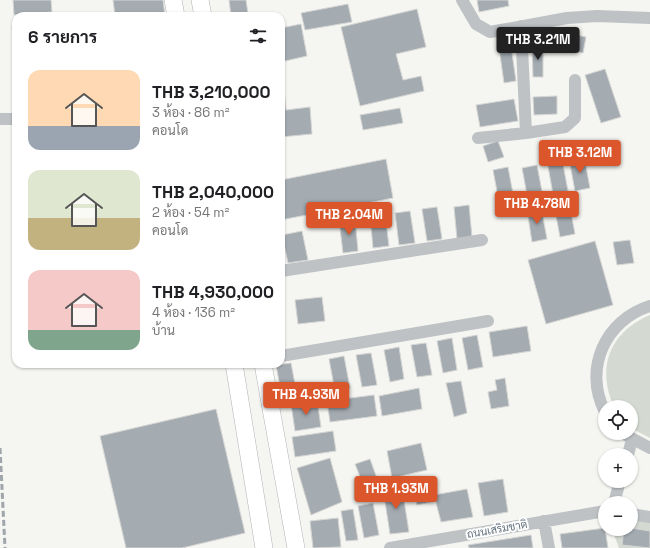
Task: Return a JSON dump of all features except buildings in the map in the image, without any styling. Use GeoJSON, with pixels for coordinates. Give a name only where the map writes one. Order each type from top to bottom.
{"type":"FeatureCollection","features":[{"type":"Feature","properties":{"kind":"main road"},"geometry":{"type":"LineString","coordinates":[[173,0],[175,12]]}},
{"type":"Feature","properties":{"kind":"main road"},"geometry":{"type":"LineString","coordinates":[[200,0],[202,12]]}},
{"type":"Feature","properties":{"kind":"main road"},"geometry":{"type":"LineString","coordinates":[[235,368],[260,547]]}},
{"type":"Feature","properties":{"kind":"main road"},"geometry":{"type":"LineString","coordinates":[[264,368],[296,548]]}},
{"type":"Feature","properties":{"kind":"street"},"geometry":{"type":"LineString","coordinates":[[462,0],[476,24],[490,32],[567,18],[597,16],[650,18]]}},
{"type":"Feature","properties":{"kind":"street"},"geometry":{"type":"LineString","coordinates":[[521,26],[526,133]]}},
{"type":"Feature","properties":{"kind":"street"},"geometry":{"type":"LineString","coordinates":[[478,138],[565,127],[575,118],[575,80]]}},
{"type":"Feature","properties":{"kind":"street"},"geometry":{"type":"LineString","coordinates":[[0,119],[12,119]]}},
{"type":"Feature","properties":{"kind":"street"},"geometry":{"type":"LineString","coordinates":[[285,270],[482,240]]}},
{"type":"Feature","properties":{"kind":"street"},"geometry":{"type":"LineString","coordinates":[[600,400],[596,384],[596,372],[601,349],[614,329],[624,319],[632,313],[650,306]]}},
{"type":"Feature","properties":{"kind":"street"},"geometry":{"type":"LineString","coordinates":[[285,355],[488,321]]}},
{"type":"Feature","properties":{"kind":"street"},"geometry":{"type":"LineString","coordinates":[[635,440],[650,448]]}},
{"type":"Feature","properties":{"kind":"street","name":"ถนนเสริมชาติ"},"geometry":{"type":"LineString","coordinates":[[390,548],[424,545],[598,511]]}},
{"type":"Feature","properties":{"kind":"street"},"geometry":{"type":"LineString","coordinates":[[638,515],[650,517]]}},
{"type":"Feature","properties":{"kind":"street"},"geometry":{"type":"LineString","coordinates":[[544,521],[549,548]]}},
{"type":"Feature","properties":{"kind":"shaded area"},"geometry":{"type":"Polygon","coordinates":[[[650,315],[650,438],[638,432],[638,400],[612,400],[606,378],[610,352],[616,341],[636,322],[650,315]]]}},
{"type":"Feature","properties":{"kind":"shaded area"},"geometry":{"type":"Polygon","coordinates":[[[638,515],[650,517],[650,548],[619,548],[615,536],[638,536],[638,515]]]}},
{"type":"Feature","properties":{"kind":"railway"},"geometry":{"type":"LineString","coordinates":[[0,448],[5,548]]}}]}
